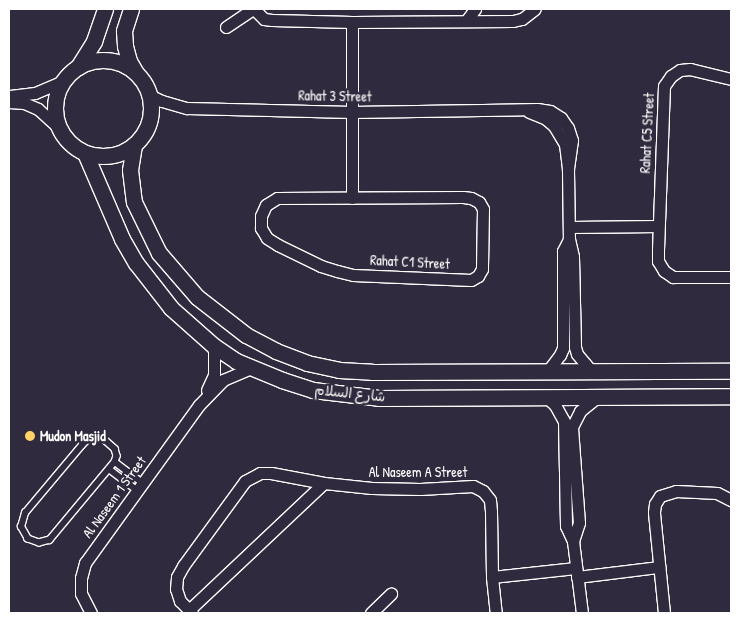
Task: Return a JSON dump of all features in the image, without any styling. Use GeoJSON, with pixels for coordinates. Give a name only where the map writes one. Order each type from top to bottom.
{"type":"FeatureCollection","features":[{"type":"Feature","properties":{"kind":"street"},"geometry":{"type":"LineString","coordinates":[[9,96],[35,93],[62,81],[78,67],[94,40],[105,9]]}},
{"type":"Feature","properties":{"kind":"street"},"geometry":{"type":"LineString","coordinates":[[9,102],[24,104],[38,109],[58,127],[65,138],[85,153],[110,156],[134,145],[144,132],[150,118],[149,95],[129,61],[125,46],[124,31],[131,9]]}},
{"type":"Feature","properties":{"kind":"street"},"geometry":{"type":"LineString","coordinates":[[226,27],[253,9],[258,15],[272,20],[352,22],[513,22],[522,19],[535,9]]}},
{"type":"Feature","properties":{"kind":"street"},"geometry":{"type":"LineString","coordinates":[[466,22],[475,9]]}},
{"type":"Feature","properties":{"kind":"street"},"geometry":{"type":"LineString","coordinates":[[352,22],[352,198]]}},
{"type":"Feature","properties":{"kind":"street"},"geometry":{"type":"LineString","coordinates":[[78,67],[93,61],[109,60],[124,64],[137,74]]}},
{"type":"Feature","properties":{"kind":"street","name":"Rahat C5 Street"},"geometry":{"type":"LineString","coordinates":[[731,79],[690,69],[680,70],[671,76],[664,86],[658,226],[658,261],[664,271],[673,277],[731,277]]}},
{"type":"Feature","properties":{"kind":"street"},"geometry":{"type":"LineString","coordinates":[[58,127],[54,104],[62,81]]}},
{"type":"Feature","properties":{"kind":"street","name":"Rahat 3 Street"},"geometry":{"type":"LineString","coordinates":[[149,95],[162,102],[187,108],[352,112],[523,110],[537,108],[550,111],[560,118],[568,128],[572,140],[568,170],[569,239],[573,257],[568,280],[568,315],[563,348],[547,372]]}},
{"type":"Feature","properties":{"kind":"street","name":"شارع السلام"},"geometry":{"type":"LineString","coordinates":[[134,145],[130,170],[134,202],[159,253],[176,276],[197,297],[246,335],[307,363],[339,370],[372,372],[731,371]]}},
{"type":"Feature","properties":{"kind":"street","name":"شارع السلام"},"geometry":{"type":"LineString","coordinates":[[85,153],[97,177],[109,213],[136,263],[171,308],[191,328],[214,346],[251,368],[305,387],[346,395],[379,398],[731,396]]}},
{"type":"Feature","properties":{"kind":"street","name":"Rahat C1 Street"},"geometry":{"type":"LineString","coordinates":[[277,198],[352,198],[471,198],[478,202],[483,209],[482,269],[472,280],[353,275],[329,269],[308,260],[267,238],[261,228],[261,216],[266,205],[277,198]]}},
{"type":"Feature","properties":{"kind":"street"},"geometry":{"type":"LineString","coordinates":[[570,227],[658,226]]}},
{"type":"Feature","properties":{"kind":"street","name":"Rahat 3 Street"},"geometry":{"type":"LineString","coordinates":[[568,315],[577,354],[592,372]]}},
{"type":"Feature","properties":{"kind":"street","name":"Al Naseem 1 Street"},"geometry":{"type":"LineString","coordinates":[[199,405],[214,375],[214,346]]}},
{"type":"Feature","properties":{"kind":"street","name":"Al Naseem 1 Street"},"geometry":{"type":"LineString","coordinates":[[91,613],[82,593],[81,578],[86,563],[199,405],[223,380],[251,368]]}},
{"type":"Feature","properties":{"kind":"street"},"geometry":{"type":"LineString","coordinates":[[545,396],[560,412],[564,421],[570,474],[578,506],[579,523],[572,542]]}},
{"type":"Feature","properties":{"kind":"street"},"geometry":{"type":"LineString","coordinates":[[582,613],[572,542],[566,526],[565,506],[570,474],[572,427],[580,411],[598,397]]}},
{"type":"Feature","properties":{"kind":"street","name":"Al Naseem A Street"},"geometry":{"type":"LineString","coordinates":[[324,483],[191,612],[180,601],[176,589],[177,577],[245,481],[260,473],[271,473],[324,483],[391,488],[473,486],[483,491],[490,500],[492,577],[496,613]]}},
{"type":"Feature","properties":{"kind":"street"},"geometry":{"type":"LineString","coordinates":[[664,613],[654,512],[655,504],[660,496],[676,491],[717,493],[731,500]]}},
{"type":"Feature","properties":{"kind":"street"},"geometry":{"type":"LineString","coordinates":[[565,506],[578,506]]}},
{"type":"Feature","properties":{"kind":"street"},"geometry":{"type":"LineString","coordinates":[[492,577],[659,567]]}},
{"type":"Feature","properties":{"kind":"street"},"geometry":{"type":"LineString","coordinates":[[371,613],[391,594]]}},
{"type":"Feature","properties":{"kind":"lane"},"geometry":{"type":"LineString","coordinates":[[96,437],[104,439],[110,444],[117,456],[115,462],[50,540],[39,543],[23,534],[20,527],[25,514],[88,439],[96,437]]}},
{"type":"Feature","properties":{"kind":"lane"},"geometry":{"type":"LineString","coordinates":[[115,462],[140,487]]}},
{"type":"Feature","properties":{"kind":"lane"},"geometry":{"type":"LineString","coordinates":[[109,469],[140,487]]}},
{"type":"Feature","properties":{"kind":"place","name":"Mudon Masjid"},"geometry":{"type":"Point","coordinates":[30,436]}}]}
